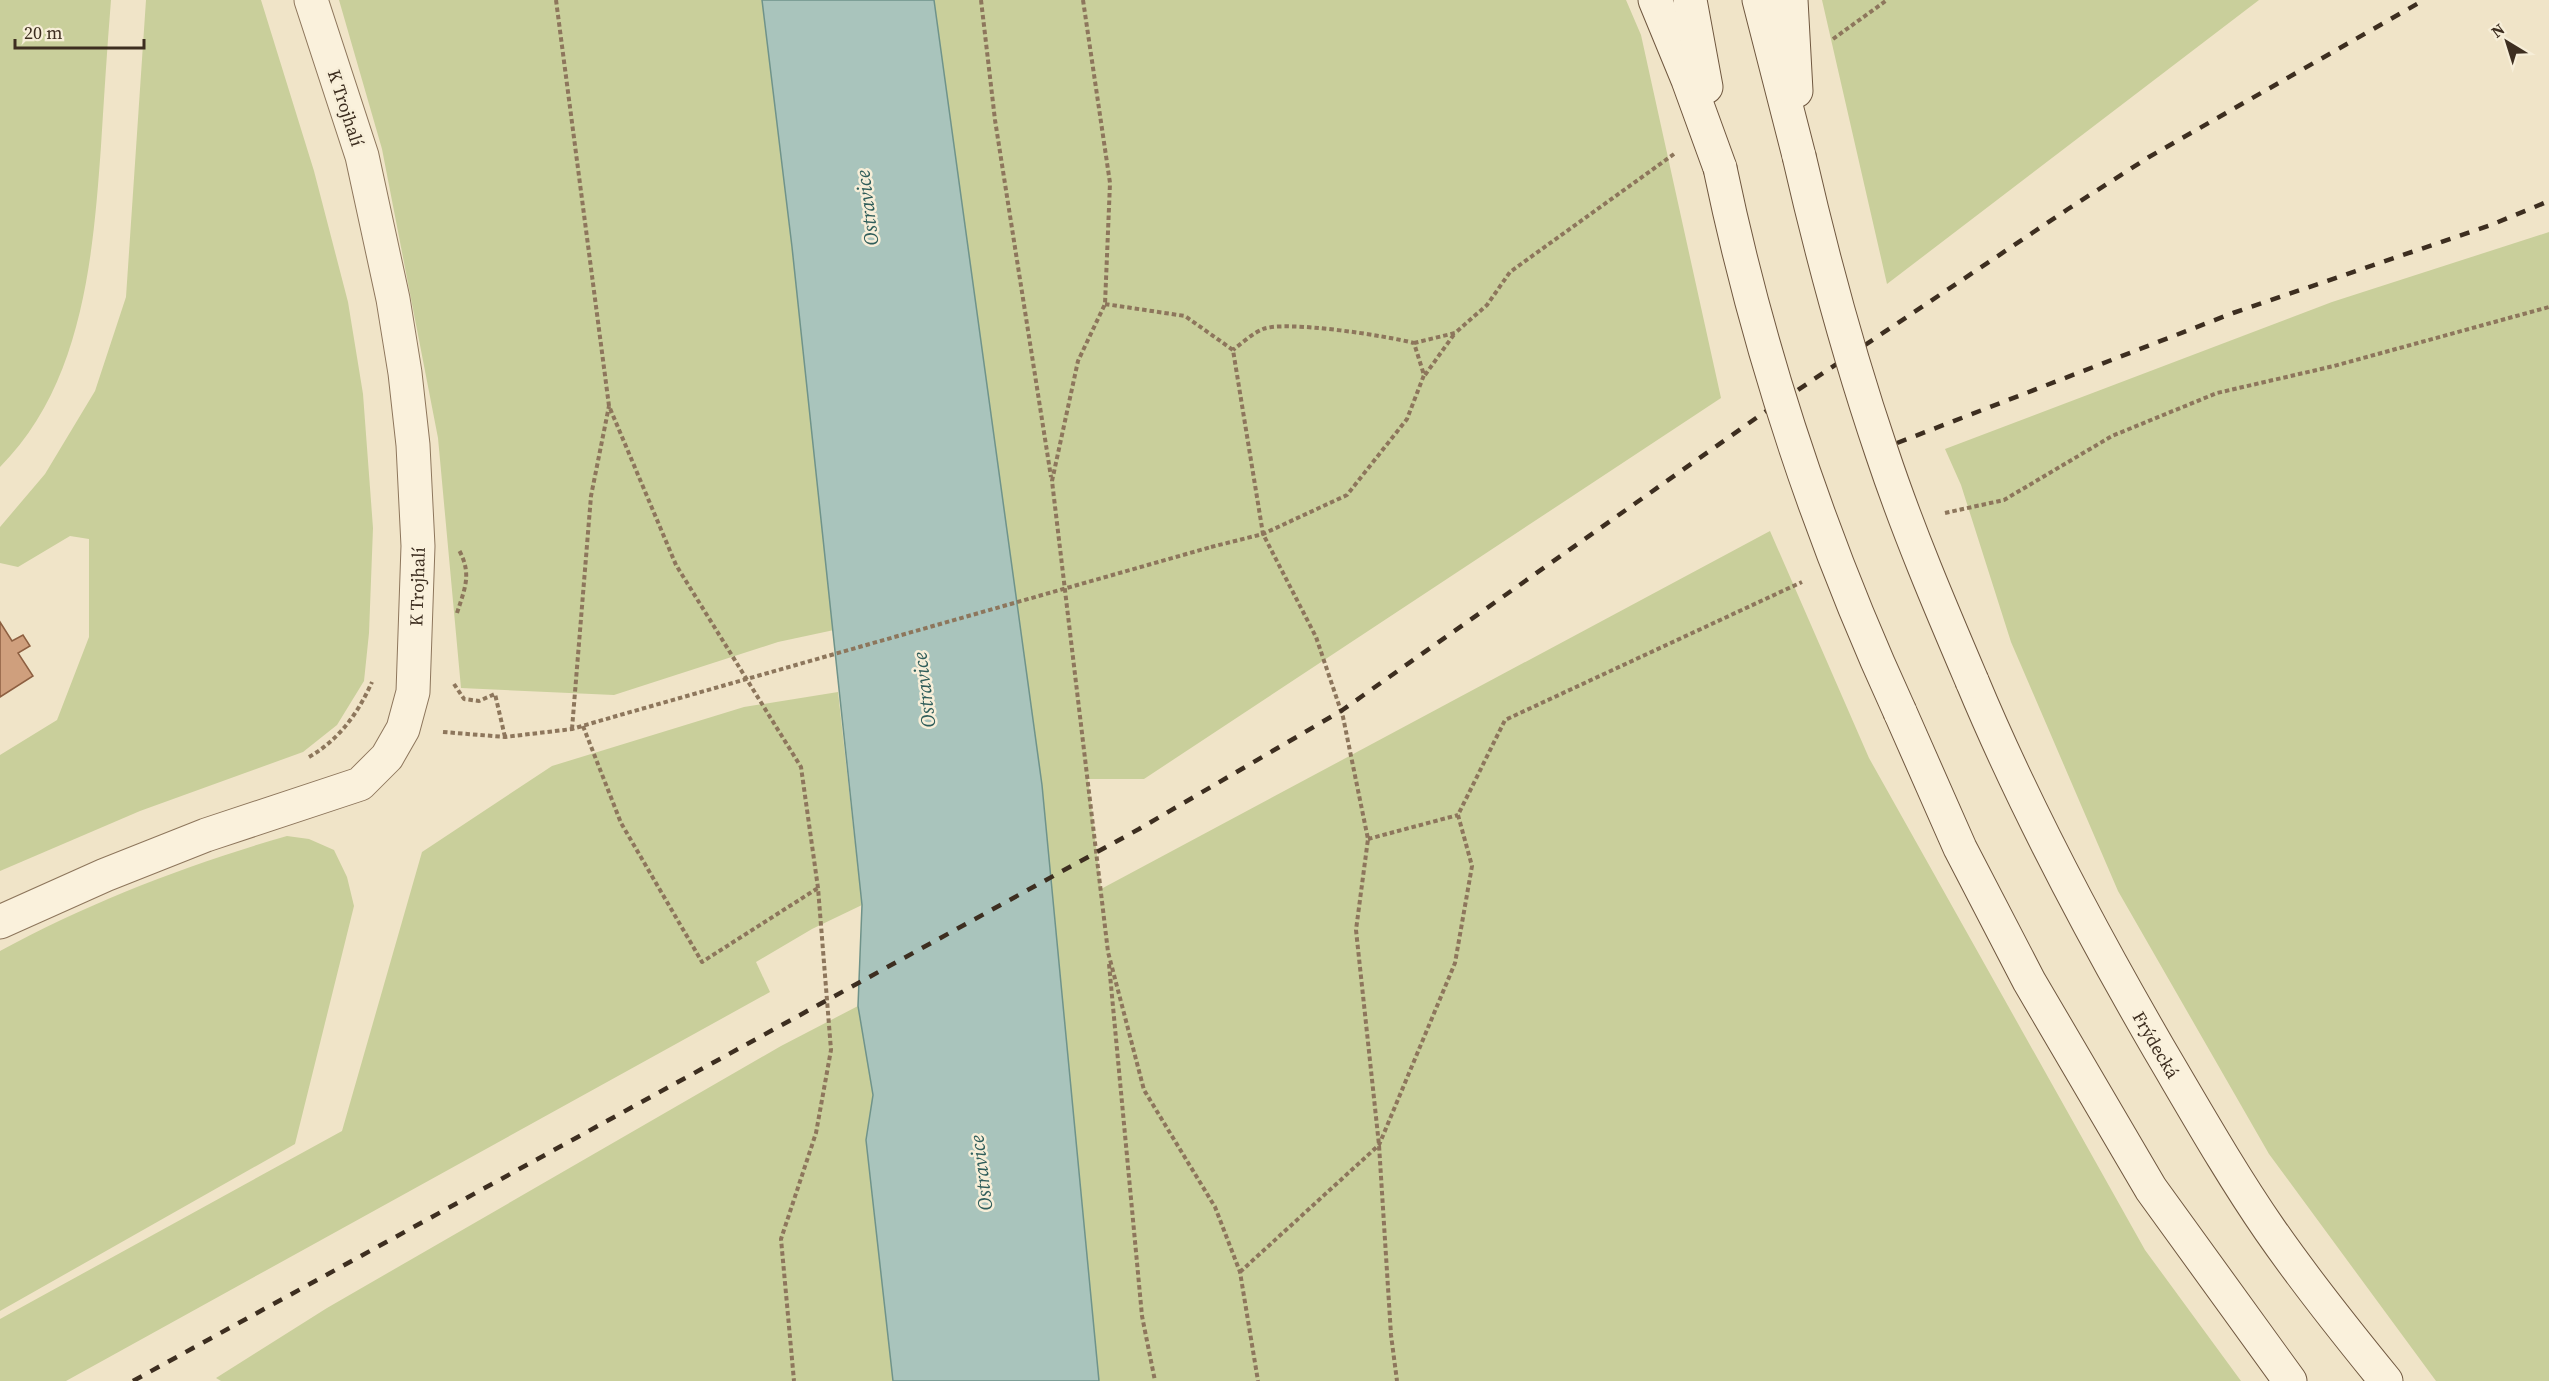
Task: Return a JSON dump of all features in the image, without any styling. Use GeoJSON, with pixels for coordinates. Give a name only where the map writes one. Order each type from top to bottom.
{"type":"FeatureCollection","features":[{"type":"Feature","properties":{"kind":"main road","name":"K Trojhalí"},"geometry":{"type":"LineString","coordinates":[[0,922],[105,875],[206,835],[360,784],[387,757],[403,729],[413,692],[418,546],[413,445],[405,374],[393,299],[362,156],[311,0]]}},
{"type":"Feature","properties":{"kind":"main road"},"geometry":{"type":"LineString","coordinates":[[1655,0],[1688,80],[1700,139],[1720,168],[1735,238],[1754,309],[1799,459],[1857,615],[1960,848],[2035,991],[2151,1189],[2289,1381]]}},
{"type":"Feature","properties":{"kind":"main road"},"geometry":{"type":"LineString","coordinates":[[1690,0],[1700,139]]}},
{"type":"Feature","properties":{"kind":"main road"},"geometry":{"type":"LineString","coordinates":[[1759,0],[1793,118]]}},
{"type":"Feature","properties":{"kind":"main road"},"geometry":{"type":"LineString","coordinates":[[1791,0],[1793,118]]}},
{"type":"Feature","properties":{"kind":"main road","name":"Frýdecká"},"geometry":{"type":"LineString","coordinates":[[1793,118],[1799,156],[1832,289],[1882,453],[1918,551],[1996,739],[2094,934],[2212,1140],[2270,1230],[2333,1316],[2386,1381]]}},
{"type":"Feature","properties":{"kind":"path"},"geometry":{"type":"LineString","coordinates":[[556,0],[609,406],[676,565],[801,767],[818,888],[831,1050],[816,1133],[781,1239],[794,1381]]}},
{"type":"Feature","properties":{"kind":"path"},"geometry":{"type":"LineString","coordinates":[[981,0],[995,120],[1052,481],[1108,952],[1142,1316],[1155,1381]]}},
{"type":"Feature","properties":{"kind":"path"},"geometry":{"type":"LineString","coordinates":[[1052,481],[1078,361],[1105,304],[1110,183],[1083,0]]}},
{"type":"Feature","properties":{"kind":"path"},"geometry":{"type":"LineString","coordinates":[[1830,41],[1887,0]]}},
{"type":"Feature","properties":{"kind":"path"},"geometry":{"type":"LineString","coordinates":[[403,729],[505,737],[572,729],[1263,534],[1347,495],[1407,419],[1424,375],[1455,333],[1487,305],[1510,272],[1700,139]]}},
{"type":"Feature","properties":{"kind":"path"},"geometry":{"type":"LineString","coordinates":[[1105,304],[1185,316],[1233,350],[1263,534],[1316,637],[1343,717],[1368,839],[1356,930],[1379,1145],[1391,1335],[1397,1381]]}},
{"type":"Feature","properties":{"kind":"path"},"geometry":{"type":"LineString","coordinates":[[1941,514],[2004,500],[2112,436],[2217,393],[2334,366],[2549,307]]}},
{"type":"Feature","properties":{"kind":"path"},"geometry":{"type":"LineString","coordinates":[[1233,350],[1264,328],[1304,327],[1388,336],[1414,343],[1455,333]]}},
{"type":"Feature","properties":{"kind":"path"},"geometry":{"type":"LineString","coordinates":[[1414,343],[1424,375]]}},
{"type":"Feature","properties":{"kind":"path"},"geometry":{"type":"LineString","coordinates":[[572,729],[591,496],[609,406]]}},
{"type":"Feature","properties":{"kind":"path"},"geometry":{"type":"LineString","coordinates":[[455,619],[465,588],[468,566],[458,546]]}},
{"type":"Feature","properties":{"kind":"path"},"geometry":{"type":"LineString","coordinates":[[1240,1272],[1379,1145],[1455,963],[1472,866],[1458,815],[1505,720],[1809,579]]}},
{"type":"Feature","properties":{"kind":"path"},"geometry":{"type":"LineString","coordinates":[[306,759],[346,728],[364,701],[375,675]]}},
{"type":"Feature","properties":{"kind":"path"},"geometry":{"type":"LineString","coordinates":[[451,679],[464,699],[479,701],[495,694],[505,737]]}},
{"type":"Feature","properties":{"kind":"path"},"geometry":{"type":"LineString","coordinates":[[583,726],[621,823],[702,962],[818,888]]}},
{"type":"Feature","properties":{"kind":"path"},"geometry":{"type":"LineString","coordinates":[[1368,839],[1458,815]]}},
{"type":"Feature","properties":{"kind":"path"},"geometry":{"type":"LineString","coordinates":[[1108,952],[1144,1090],[1215,1207],[1240,1272],[1258,1381]]}},
{"type":"Feature","properties":{"kind":"green space"},"geometry":{"type":"Polygon","coordinates":[[[0,0],[111,0],[94,231],[79,317],[50,397],[28,434],[0,467],[0,0]]]}},
{"type":"Feature","properties":{"kind":"green space"},"geometry":{"type":"Polygon","coordinates":[[[146,0],[261,0],[314,171],[348,302],[363,394],[373,528],[369,633],[364,681],[337,725],[303,752],[140,811],[0,871],[0,755],[57,720],[89,637],[89,539],[70,536],[18,567],[0,563],[0,527],[45,474],[95,391],[126,297],[146,0]]]}},
{"type":"Feature","properties":{"kind":"green space"},"geometry":{"type":"Polygon","coordinates":[[[339,0],[762,0],[834,630],[778,642],[614,695],[461,688],[438,438],[382,149],[339,0]]]}},
{"type":"Feature","properties":{"kind":"green space"},"geometry":{"type":"Polygon","coordinates":[[[934,0],[1626,0],[1641,35],[1721,398],[1144,779],[1088,779],[1101,889],[1770,531],[1869,758],[2145,1250],[2241,1381],[1099,1381],[1042,785],[934,0]]]}},
{"type":"Feature","properties":{"kind":"green space"},"geometry":{"type":"Polygon","coordinates":[[[1822,0],[2259,0],[1887,284],[1822,0]]]}},
{"type":"Feature","properties":{"kind":"green space"},"geometry":{"type":"Polygon","coordinates":[[[2549,232],[2549,1381],[2436,1381],[2269,1154],[2118,891],[2011,642],[1961,485],[1945,449],[2332,302],[2549,232]]]}},
{"type":"Feature","properties":{"kind":"green space"},"geometry":{"type":"Polygon","coordinates":[[[838,692],[862,905],[812,929],[756,962],[770,992],[66,1381],[0,1381],[0,1319],[342,1131],[422,852],[552,766],[744,707],[838,692]]]}},
{"type":"Feature","properties":{"kind":"green space"},"geometry":{"type":"Polygon","coordinates":[[[287,836],[309,839],[334,850],[347,877],[354,906],[295,1144],[0,1311],[0,951],[105,900],[213,859],[287,836]]]}},
{"type":"Feature","properties":{"kind":"green space"},"geometry":{"type":"Polygon","coordinates":[[[858,1006],[873,1095],[866,1140],[893,1381],[221,1381],[216,1378],[327,1308],[781,1046],[858,1006]]]}},
{"type":"Feature","properties":{"kind":"water","name":"Ostravice"},"geometry":{"type":"Polygon","coordinates":[[[762,0],[934,0],[1042,785],[1099,1381],[893,1381],[866,1140],[873,1095],[858,1006],[862,905],[792,247],[762,0]]]}},
{"type":"Feature","properties":{"kind":"building"},"geometry":{"type":"Polygon","coordinates":[[[0,622],[12,641],[23,635],[30,646],[18,653],[33,676],[0,697],[0,622]]]}},
{"type":"Feature","properties":{"kind":"railway"},"geometry":{"type":"LineString","coordinates":[[133,1381],[1139,829],[1341,711],[1759,416],[2068,209],[2149,157],[2424,0]]}},
{"type":"Feature","properties":{"kind":"railway"},"geometry":{"type":"LineString","coordinates":[[1897,443],[2233,313],[2491,225],[2549,201]]}}]}
